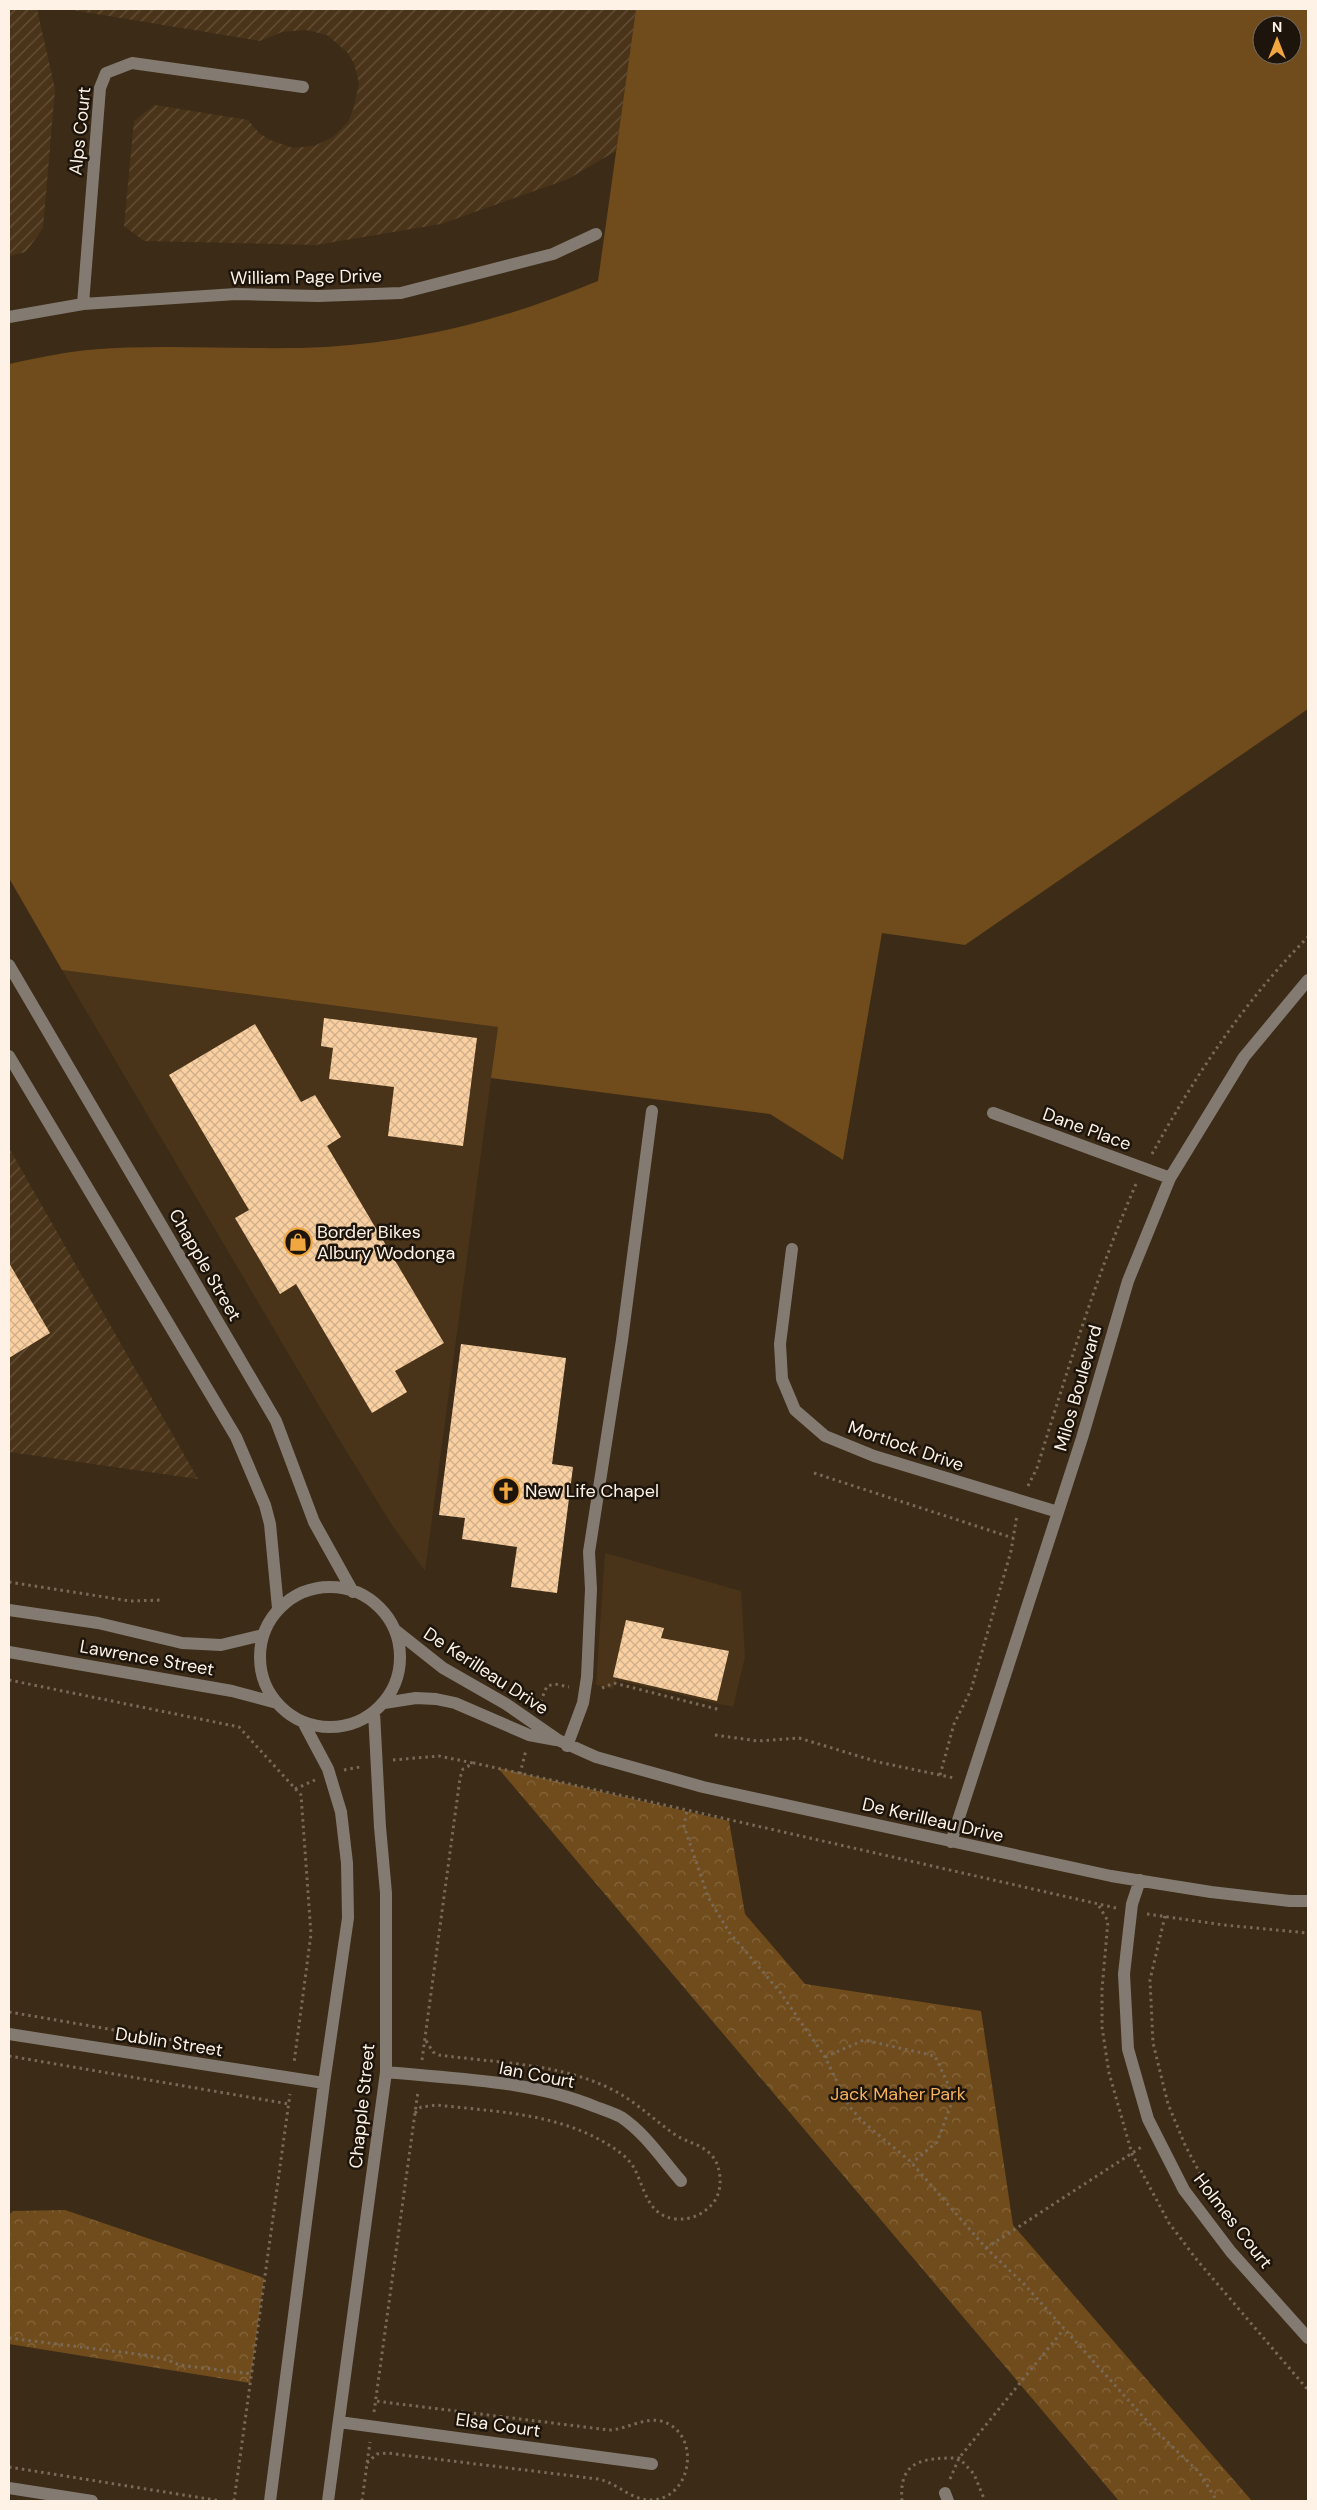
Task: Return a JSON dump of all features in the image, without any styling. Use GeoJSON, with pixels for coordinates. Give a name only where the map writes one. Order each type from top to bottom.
{"type":"FeatureCollection","features":[{"type":"Feature","properties":{"kind":"street","name":"Alps Court"},"geometry":{"type":"LineString","coordinates":[[83,304],[100,88],[106,73],[132,63],[303,86]]}},
{"type":"Feature","properties":{"kind":"street","name":"William Page Drive"},"geometry":{"type":"LineString","coordinates":[[9,317],[83,304],[236,294],[318,296],[401,293],[553,254],[596,234]]}},
{"type":"Feature","properties":{"kind":"street","name":"Chapple Street"},"geometry":{"type":"LineString","coordinates":[[9,964],[276,1421],[314,1522],[353,1592]]}},
{"type":"Feature","properties":{"kind":"street","name":"Milos Boulevard"},"geometry":{"type":"LineString","coordinates":[[951,1842],[1058,1512],[1128,1281],[1170,1178],[1244,1057],[1308,980]]}},
{"type":"Feature","properties":{"kind":"street"},"geometry":{"type":"LineString","coordinates":[[9,1056],[236,1437],[268,1514],[273,1543],[278,1608]]}},
{"type":"Feature","properties":{"kind":"street"},"geometry":{"type":"LineString","coordinates":[[562,1743],[584,1703],[591,1589],[589,1552],[622,1340],[652,1111]]}},
{"type":"Feature","properties":{"kind":"street","name":"Dane Place"},"geometry":{"type":"LineString","coordinates":[[993,1113],[1170,1178]]}},
{"type":"Feature","properties":{"kind":"street","name":"Mortlock Drive"},"geometry":{"type":"LineString","coordinates":[[792,1249],[780,1344],[782,1379],[795,1410],[825,1436],[874,1456],[1058,1512]]}},
{"type":"Feature","properties":{"kind":"street"},"geometry":{"type":"LineString","coordinates":[[331,1588],[353,1592],[370,1600],[384,1614],[395,1630],[399,1644],[398,1674],[384,1704],[358,1722],[340,1726],[321,1727],[304,1722],[289,1714],[277,1704],[267,1688],[261,1671],[260,1653],[263,1635],[270,1619],[278,1608],[309,1591],[331,1588]]}},
{"type":"Feature","properties":{"kind":"street","name":"Lawrence Street"},"geometry":{"type":"LineString","coordinates":[[9,1610],[98,1623],[182,1643],[221,1644],[263,1635]]}},
{"type":"Feature","properties":{"kind":"street","name":"De Kerilleau Drive"},"geometry":{"type":"LineString","coordinates":[[395,1630],[444,1668],[506,1704],[562,1743]]}},
{"type":"Feature","properties":{"kind":"street","name":"Lawrence Street"},"geometry":{"type":"LineString","coordinates":[[9,1652],[232,1691],[277,1704]]}},
{"type":"Feature","properties":{"kind":"street","name":"De Kerilleau Drive"},"geometry":{"type":"LineString","coordinates":[[384,1704],[416,1698],[436,1699],[455,1704],[529,1735],[562,1743],[596,1757],[703,1786],[951,1842],[1111,1876],[1210,1892],[1290,1901],[1308,1901]]}},
{"type":"Feature","properties":{"kind":"street","name":"Chapple Street"},"geometry":{"type":"LineString","coordinates":[[328,2501],[386,2072],[386,1893],[380,1827],[374,1712]]}},
{"type":"Feature","properties":{"kind":"street"},"geometry":{"type":"LineString","coordinates":[[270,2501],[324,2083],[348,1918],[347,1863],[336,1793],[328,1769],[304,1722]]}},
{"type":"Feature","properties":{"kind":"street","name":"Holmes Court"},"geometry":{"type":"LineString","coordinates":[[1140,1880],[1132,1912],[1124,1974],[1128,2049],[1148,2119],[1184,2190],[1231,2252],[1308,2338]]}},
{"type":"Feature","properties":{"kind":"street","name":"Dublin Street"},"geometry":{"type":"LineString","coordinates":[[9,2034],[324,2083]]}},
{"type":"Feature","properties":{"kind":"street","name":"Ian Court"},"geometry":{"type":"LineString","coordinates":[[386,2072],[556,2093],[588,2104],[620,2117],[642,2134],[680,2181]]}},
{"type":"Feature","properties":{"kind":"street","name":"Elsa Court"},"geometry":{"type":"LineString","coordinates":[[340,2422],[652,2464]]}},
{"type":"Feature","properties":{"kind":"street"},"geometry":{"type":"LineString","coordinates":[[9,2488],[92,2501]]}},
{"type":"Feature","properties":{"kind":"path"},"geometry":{"type":"LineString","coordinates":[[814,1473],[1013,1538]]}},
{"type":"Feature","properties":{"kind":"path"},"geometry":{"type":"LineString","coordinates":[[9,1582],[130,1601],[163,1600]]}},
{"type":"Feature","properties":{"kind":"path"},"geometry":{"type":"LineString","coordinates":[[9,1680],[239,1727],[301,1795],[311,1934],[234,2501]]}},
{"type":"Feature","properties":{"kind":"path"},"geometry":{"type":"LineString","coordinates":[[715,1735],[758,1742],[799,1738],[878,1762],[970,1782]]}},
{"type":"Feature","properties":{"kind":"path"},"geometry":{"type":"LineString","coordinates":[[362,2501],[460,1778],[463,1770],[474,1764],[687,1810],[1132,1912],[1308,1933]]}},
{"type":"Feature","properties":{"kind":"path"},"geometry":{"type":"LineString","coordinates":[[687,1810],[684,1826],[708,1897],[730,1932],[780,1992],[825,2058],[849,2106],[863,2122],[912,2164],[986,2248],[1024,2284],[1156,2431],[1199,2472],[1217,2501]]}},
{"type":"Feature","properties":{"kind":"path"},"geometry":{"type":"LineString","coordinates":[[1165,1916],[1150,1980],[1154,2042],[1168,2104],[1185,2145],[1212,2198]]}},
{"type":"Feature","properties":{"kind":"path"},"geometry":{"type":"LineString","coordinates":[[9,2012],[209,2046]]}},
{"type":"Feature","properties":{"kind":"path"},"geometry":{"type":"LineString","coordinates":[[415,2114],[421,2107],[437,2105],[543,2118],[581,2130],[614,2148],[624,2156],[633,2166],[650,2205],[666,2217],[677,2219],[692,2218],[704,2213],[714,2202],[720,2186],[718,2166],[713,2156],[699,2146],[677,2136],[645,2109],[612,2089],[551,2070],[439,2055],[432,2052],[425,2039]]}},
{"type":"Feature","properties":{"kind":"path"},"geometry":{"type":"LineString","coordinates":[[825,2058],[864,2040],[935,2056],[954,2097],[938,2142],[912,2164]]}},
{"type":"Feature","properties":{"kind":"path"},"geometry":{"type":"LineString","coordinates":[[9,2056],[289,2104]]}},
{"type":"Feature","properties":{"kind":"path"},"geometry":{"type":"LineString","coordinates":[[285,2059],[295,2060]]}},
{"type":"Feature","properties":{"kind":"path"},"geometry":{"type":"LineString","coordinates":[[986,2248],[1157,2137]]}},
{"type":"Feature","properties":{"kind":"path"},"geometry":{"type":"LineString","coordinates":[[947,2497],[959,2458],[1064,2329]]}},
{"type":"Feature","properties":{"kind":"path"},"geometry":{"type":"LineString","coordinates":[[9,2338],[145,2355],[168,2360],[179,2365],[252,2374]]}},
{"type":"Feature","properties":{"kind":"path"},"geometry":{"type":"LineString","coordinates":[[902,2501],[905,2478],[913,2465],[927,2458],[959,2458],[974,2474],[985,2501]]}},
{"type":"Feature","properties":{"kind":"path"},"geometry":{"type":"LineString","coordinates":[[9,2466],[221,2501]]}},
{"type":"Feature","properties":{"kind":"shaded area"},"geometry":{"type":"Polygon","coordinates":[[[9,9],[37,9],[55,89],[43,228],[26,252],[9,256],[9,9]]]}},
{"type":"Feature","properties":{"kind":"shaded area"},"geometry":{"type":"Polygon","coordinates":[[[66,9],[636,9],[616,151],[568,179],[441,224],[316,245],[144,241],[124,226],[134,121],[155,105],[248,120],[259,133],[270,140],[293,148],[314,146],[333,137],[348,122],[353,110],[359,84],[354,63],[347,52],[327,35],[306,30],[282,32],[260,41],[66,9]]]}},
{"type":"Feature","properties":{"kind":"shaded area"},"geometry":{"type":"Polygon","coordinates":[[[62,970],[498,1027],[425,1571],[392,1525],[337,1436],[62,970]]]}},
{"type":"Feature","properties":{"kind":"shaded area"},"geometry":{"type":"Polygon","coordinates":[[[9,1148],[198,1479],[9,1452],[9,1148]]]}},
{"type":"Feature","properties":{"kind":"shaded area"},"geometry":{"type":"Polygon","coordinates":[[[605,1553],[741,1591],[745,1657],[733,1707],[616,1680],[613,1689],[596,1685],[605,1553]]]}},
{"type":"Feature","properties":{"kind":"green space"},"geometry":{"type":"Polygon","coordinates":[[[636,9],[1308,9],[1308,709],[965,945],[882,933],[843,1160],[770,1114],[491,1078],[498,1027],[62,970],[9,878],[9,364],[87,350],[117,348],[296,348],[362,344],[465,326],[565,294],[598,281],[636,9]]]}},
{"type":"Feature","properties":{"kind":"green space","name":"Jack Maher Park"},"geometry":{"type":"Polygon","coordinates":[[[498,1768],[729,1821],[745,1914],[805,1984],[981,2011],[1013,2225],[1252,2501],[1119,2501],[498,1768]]]}},
{"type":"Feature","properties":{"kind":"green space"},"geometry":{"type":"Polygon","coordinates":[[[65,2210],[264,2278],[250,2383],[9,2344],[9,2215],[13,2211],[65,2210]]]}},
{"type":"Feature","properties":{"kind":"building"},"geometry":{"type":"Polygon","coordinates":[[[324,1018],[477,1038],[463,1146],[388,1136],[394,1087],[329,1079],[333,1048],[321,1046],[324,1018]]]}},
{"type":"Feature","properties":{"kind":"building"},"geometry":{"type":"Polygon","coordinates":[[[255,1024],[301,1102],[315,1095],[341,1137],[327,1146],[444,1343],[395,1371],[407,1392],[372,1413],[296,1284],[280,1294],[235,1218],[249,1210],[169,1075],[255,1024]]]}},
{"type":"Feature","properties":{"kind":"building"},"geometry":{"type":"Polygon","coordinates":[[[9,1263],[50,1333],[9,1358],[9,1263]]]}},
{"type":"Feature","properties":{"kind":"building","name":"New Life Chapel"},"geometry":{"type":"Polygon","coordinates":[[[461,1344],[566,1358],[552,1464],[573,1467],[557,1593],[511,1587],[517,1547],[462,1539],[465,1518],[439,1515],[461,1344]]]}},
{"type":"Feature","properties":{"kind":"building"},"geometry":{"type":"Polygon","coordinates":[[[626,1620],[664,1628],[661,1638],[729,1651],[717,1701],[613,1677],[626,1620]]]}},
{"type":"Feature","properties":{"kind":"place","name":"Border Bikes Albury Wodonga"},"geometry":{"type":"Point","coordinates":[298,1242]}},
{"type":"Feature","properties":{"kind":"place","name":"New Life Chapel"},"geometry":{"type":"Point","coordinates":[506,1491]}}]}
